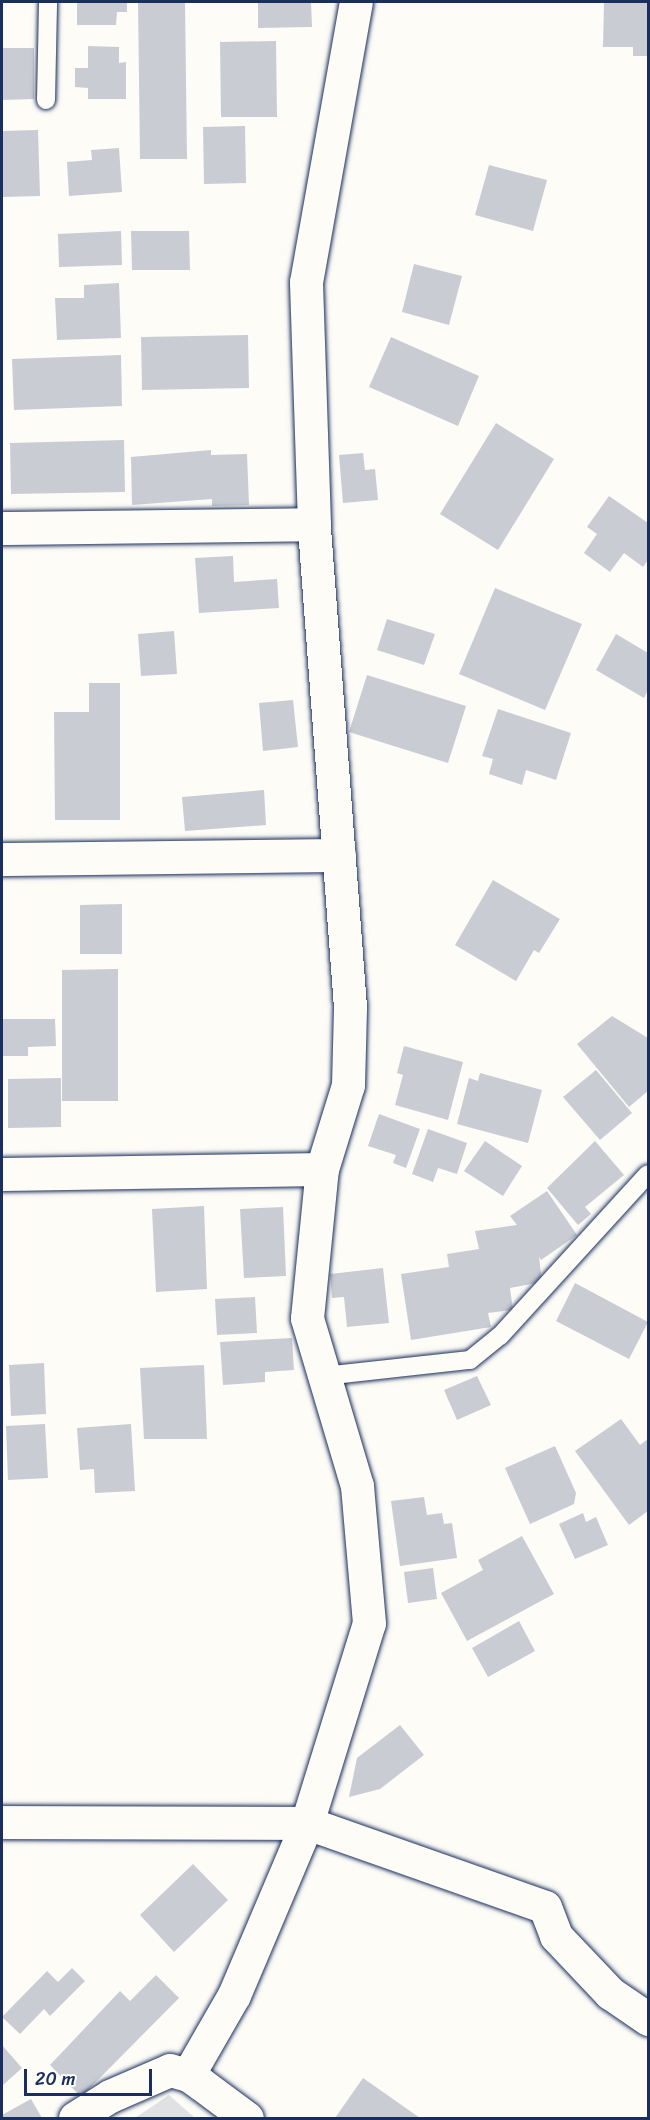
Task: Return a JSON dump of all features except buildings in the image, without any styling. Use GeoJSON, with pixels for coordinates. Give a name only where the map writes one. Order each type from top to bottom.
{"type":"FeatureCollection","features":[{"type":"Feature","properties":{"kind":"street"},"geometry":{"type":"LineString","coordinates":[[194,2080],[234,1995],[307,1823],[369,1623],[357,1486],[307,1318],[322,1169],[348,1085],[350,1006],[314,524],[306,282],[356,2]]}},
{"type":"Feature","properties":{"kind":"street"},"geometry":{"type":"LineString","coordinates":[[2,528],[314,524]]}},
{"type":"Feature","properties":{"kind":"street"},"geometry":{"type":"LineString","coordinates":[[2,859],[339,855]]}},
{"type":"Feature","properties":{"kind":"street"},"geometry":{"type":"LineString","coordinates":[[2,1174],[322,1169]]}},
{"type":"Feature","properties":{"kind":"street"},"geometry":{"type":"LineString","coordinates":[[2,1822],[307,1823],[545,1907],[556,1936],[610,1993],[648,2019]]}},
{"type":"Feature","properties":{"kind":"street"},"geometry":{"type":"LineString","coordinates":[[75,2118],[110,2096],[170,2070],[194,2080],[247,2118]]}},
{"type":"Feature","properties":{"kind":"lane"},"geometry":{"type":"LineString","coordinates":[[46,100],[48,2]]}},
{"type":"Feature","properties":{"kind":"lane"},"geometry":{"type":"LineString","coordinates":[[324,1376],[470,1360],[500,1335],[648,1174]]}},
{"type":"Feature","properties":{"kind":"shaded area"},"geometry":{"type":"Polygon","coordinates":[[[169,2095],[195,2118],[135,2118],[169,2095]]]}}]}
